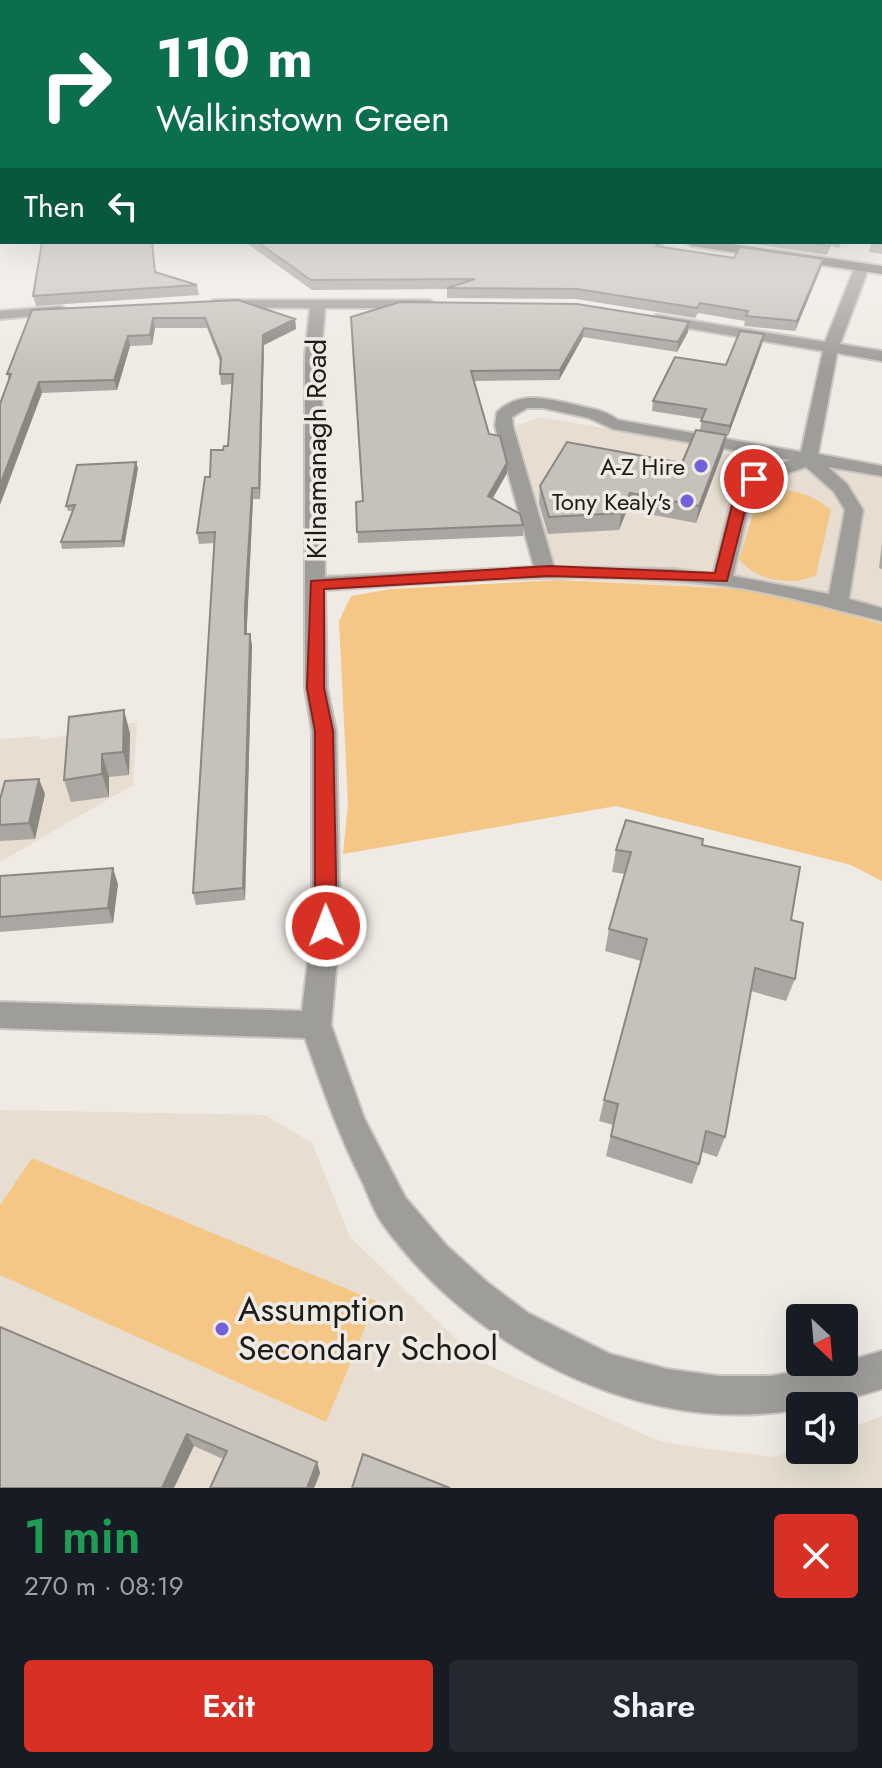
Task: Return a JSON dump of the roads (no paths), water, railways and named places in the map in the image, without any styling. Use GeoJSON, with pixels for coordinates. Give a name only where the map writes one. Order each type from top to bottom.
{"type":"FeatureCollection","features":[{"type":"Feature","properties":{"kind":"main road"},"geometry":{"type":"LineString","coordinates":[[718,244],[882,270]]}},
{"type":"Feature","properties":{"kind":"street"},"geometry":{"type":"LineString","coordinates":[[808,460],[831,347],[862,267]]}},
{"type":"Feature","properties":{"kind":"street"},"geometry":{"type":"LineString","coordinates":[[200,302],[451,304]]}},
{"type":"Feature","properties":{"kind":"street","name":"Kilnamanagh Road"},"geometry":{"type":"LineString","coordinates":[[318,304],[313,355],[316,688],[324,731],[326,926],[316,1025],[350,1123],[393,1209],[474,1295],[515,1326],[605,1372],[667,1388],[706,1394],[771,1395],[837,1383],[882,1370]]}},
{"type":"Feature","properties":{"kind":"street"},"geometry":{"type":"LineString","coordinates":[[0,315],[81,309]]}},
{"type":"Feature","properties":{"kind":"street"},"geometry":{"type":"LineString","coordinates":[[639,316],[882,356]]}},
{"type":"Feature","properties":{"kind":"street"},"geometry":{"type":"LineString","coordinates":[[545,571],[504,426],[503,416],[520,404],[535,401],[556,404],[604,416],[613,424],[882,471]]}},
{"type":"Feature","properties":{"kind":"street"},"geometry":{"type":"LineString","coordinates":[[722,578],[743,490],[754,479],[808,460]]}},
{"type":"Feature","properties":{"kind":"street"},"geometry":{"type":"LineString","coordinates":[[808,460],[839,485],[849,497],[854,510],[838,600]]}},
{"type":"Feature","properties":{"kind":"street"},"geometry":{"type":"LineString","coordinates":[[317,584],[545,571],[722,578],[838,600],[882,615]]}},
{"type":"Feature","properties":{"kind":"street"},"geometry":{"type":"LineString","coordinates":[[0,1015],[316,1025]]}},
{"type":"Feature","properties":{"kind":"place","name":"A-Z Hire"},"geometry":{"type":"Point","coordinates":[701,466]}},
{"type":"Feature","properties":{"kind":"place","name":"Tony Kealy's"},"geometry":{"type":"Point","coordinates":[687,501]}},
{"type":"Feature","properties":{"kind":"place","name":"Assumption Secondary School"},"geometry":{"type":"Point","coordinates":[222,1329]}}]}
